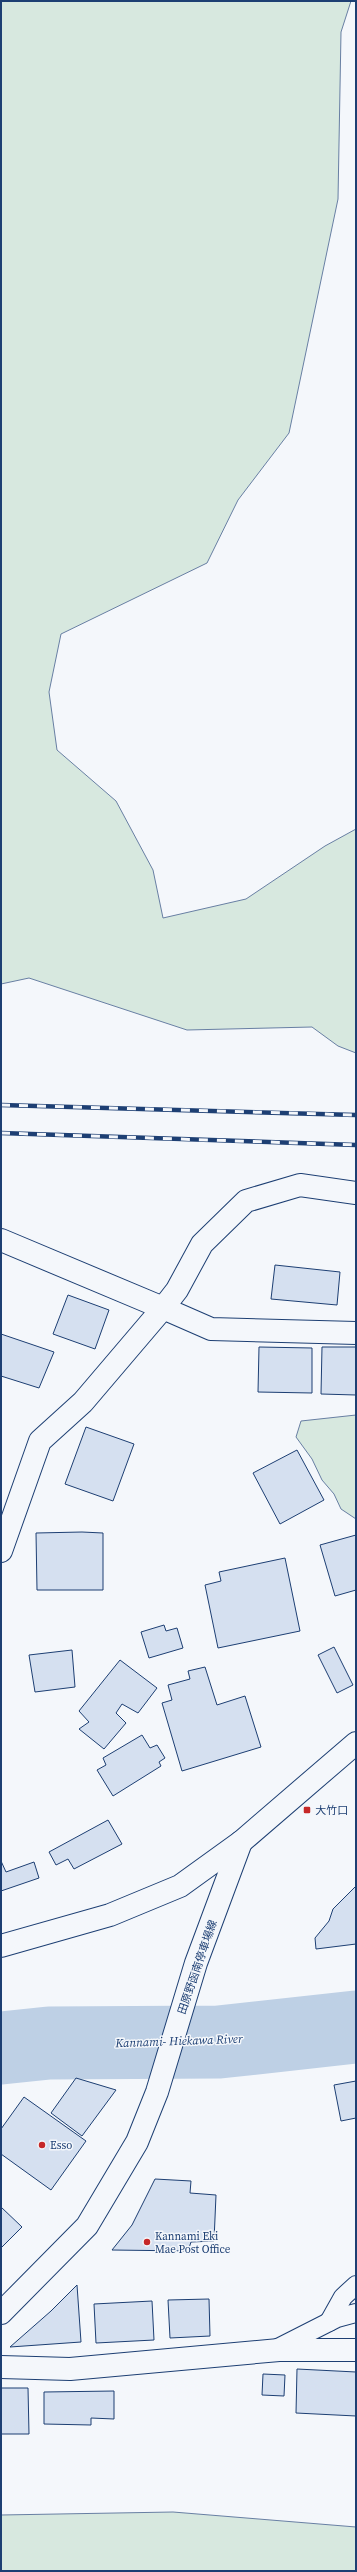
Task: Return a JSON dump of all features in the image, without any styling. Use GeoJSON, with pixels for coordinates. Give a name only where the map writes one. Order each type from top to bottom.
{"type":"FeatureCollection","features":[{"type":"Feature","properties":{"kind":"street"},"geometry":{"type":"LineString","coordinates":[[1,1551],[40,1441],[83,1402],[177,1290],[202,1244],[246,1201],[300,1186],[356,1193]]}},
{"type":"Feature","properties":{"kind":"street"},"geometry":{"type":"LineString","coordinates":[[1,1240],[211,1329],[356,1333]]}},
{"type":"Feature","properties":{"kind":"street"},"geometry":{"type":"LineString","coordinates":[[1,1946],[110,1916],[180,1886],[242,1842],[356,1743]]}},
{"type":"Feature","properties":{"kind":"street","name":"田原野函南停車場線"},"geometry":{"type":"LineString","coordinates":[[1,2313],[87,2226],[137,2142],[157,2092],[196,1963],[242,1842]]}},
{"type":"Feature","properties":{"kind":"street"},"geometry":{"type":"LineString","coordinates":[[1,2367],[70,2369],[274,2351],[356,2350]]}},
{"type":"Feature","properties":{"kind":"lane"},"geometry":{"type":"LineString","coordinates":[[328,2322],[343,2296],[356,2285]]}},
{"type":"Feature","properties":{"kind":"lane"},"geometry":{"type":"LineString","coordinates":[[274,2351],[328,2322],[356,2313]]}},
{"type":"Feature","properties":{"kind":"shaded area"},"geometry":{"type":"Polygon","coordinates":[[[1,1],[351,1],[341,32],[338,199],[289,433],[238,500],[207,563],[61,634],[49,692],[57,750],[116,801],[153,870],[163,918],[246,899],[325,846],[356,829],[356,1053],[338,1046],[312,1027],[187,1030],[29,978],[1,984],[1,1]]]}},
{"type":"Feature","properties":{"kind":"shaded area"},"geometry":{"type":"Polygon","coordinates":[[[356,1415],[356,1519],[341,1509],[334,1494],[322,1480],[312,1459],[296,1437],[301,1421],[356,1415]]]}},
{"type":"Feature","properties":{"kind":"shaded area"},"geometry":{"type":"Polygon","coordinates":[[[173,2512],[356,2527],[356,2571],[1,2571],[1,2515],[173,2512]]]}},
{"type":"Feature","properties":{"kind":"building"},"geometry":{"type":"Polygon","coordinates":[[[275,1265],[340,1272],[337,1305],[271,1299],[275,1265]]]}},
{"type":"Feature","properties":{"kind":"building"},"geometry":{"type":"Polygon","coordinates":[[[68,1295],[109,1310],[95,1349],[53,1334],[68,1295]]]}},
{"type":"Feature","properties":{"kind":"building"},"geometry":{"type":"Polygon","coordinates":[[[1,1334],[54,1352],[39,1388],[1,1376],[1,1334]]]}},
{"type":"Feature","properties":{"kind":"building"},"geometry":{"type":"Polygon","coordinates":[[[259,1347],[312,1348],[312,1393],[258,1392],[259,1347]]]}},
{"type":"Feature","properties":{"kind":"building"},"geometry":{"type":"Polygon","coordinates":[[[322,1347],[356,1347],[356,1395],[321,1394],[322,1347]]]}},
{"type":"Feature","properties":{"kind":"building"},"geometry":{"type":"Polygon","coordinates":[[[86,1427],[134,1444],[113,1501],[65,1484],[86,1427]]]}},
{"type":"Feature","properties":{"kind":"building"},"geometry":{"type":"Polygon","coordinates":[[[297,1450],[324,1500],[280,1524],[253,1473],[297,1450]]]}},
{"type":"Feature","properties":{"kind":"building"},"geometry":{"type":"Polygon","coordinates":[[[36,1533],[103,1533],[103,1590],[37,1590],[36,1533]]]}},
{"type":"Feature","properties":{"kind":"building"},"geometry":{"type":"Polygon","coordinates":[[[356,1535],[356,1590],[335,1596],[320,1545],[356,1535]]]}},
{"type":"Feature","properties":{"kind":"building"},"geometry":{"type":"Polygon","coordinates":[[[285,1558],[300,1631],[218,1648],[205,1585],[221,1581],[219,1572],[285,1558]]]}},
{"type":"Feature","properties":{"kind":"building"},"geometry":{"type":"Polygon","coordinates":[[[164,1625],[166,1631],[177,1628],[183,1648],[149,1658],[141,1632],[164,1625]]]}},
{"type":"Feature","properties":{"kind":"building"},"geometry":{"type":"Polygon","coordinates":[[[334,1647],[353,1685],[337,1693],[318,1655],[334,1647]]]}},
{"type":"Feature","properties":{"kind":"building"},"geometry":{"type":"Polygon","coordinates":[[[72,1650],[75,1687],[35,1692],[29,1655],[72,1650]]]}},
{"type":"Feature","properties":{"kind":"building"},"geometry":{"type":"Polygon","coordinates":[[[120,1660],[157,1688],[138,1713],[122,1704],[116,1713],[126,1723],[104,1749],[79,1729],[89,1722],[79,1711],[120,1660]]]}},
{"type":"Feature","properties":{"kind":"building"},"geometry":{"type":"Polygon","coordinates":[[[205,1667],[217,1705],[245,1696],[261,1747],[182,1771],[162,1703],[172,1700],[168,1685],[190,1679],[188,1671],[205,1667]]]}},
{"type":"Feature","properties":{"kind":"building"},"geometry":{"type":"Polygon","coordinates":[[[142,1735],[150,1748],[157,1745],[165,1758],[159,1762],[161,1766],[113,1796],[97,1770],[106,1765],[103,1758],[142,1735]]]}},
{"type":"Feature","properties":{"kind":"building"},"geometry":{"type":"Polygon","coordinates":[[[108,1820],[122,1844],[74,1869],[68,1859],[56,1865],[49,1852],[108,1820]]]}},
{"type":"Feature","properties":{"kind":"building"},"geometry":{"type":"Polygon","coordinates":[[[1,1861],[6,1872],[34,1862],[39,1878],[1,1891],[1,1861]]]}},
{"type":"Feature","properties":{"kind":"building"},"geometry":{"type":"Polygon","coordinates":[[[356,1886],[356,1944],[316,1949],[315,1938],[329,1921],[333,1909],[356,1886]]]}},
{"type":"Feature","properties":{"kind":"building"},"geometry":{"type":"Polygon","coordinates":[[[76,2078],[116,2090],[82,2136],[51,2113],[76,2078]]]}},
{"type":"Feature","properties":{"kind":"building"},"geometry":{"type":"Polygon","coordinates":[[[356,2081],[356,2118],[341,2121],[334,2085],[356,2081]]]}},
{"type":"Feature","properties":{"kind":"building"},"geometry":{"type":"Polygon","coordinates":[[[24,2097],[86,2141],[51,2190],[1,2154],[1,2129],[24,2097]]]}},
{"type":"Feature","properties":{"kind":"building"},"geometry":{"type":"Polygon","coordinates":[[[155,2179],[191,2181],[190,2193],[216,2195],[214,2241],[191,2242],[188,2251],[112,2250],[132,2225],[155,2179]]]}},
{"type":"Feature","properties":{"kind":"building"},"geometry":{"type":"Polygon","coordinates":[[[1,2207],[22,2227],[1,2248],[1,2207]]]}},
{"type":"Feature","properties":{"kind":"building"},"geometry":{"type":"Polygon","coordinates":[[[77,2285],[81,2342],[10,2347],[51,2311],[77,2285]]]}},
{"type":"Feature","properties":{"kind":"building"},"geometry":{"type":"Polygon","coordinates":[[[209,2299],[210,2336],[170,2338],[168,2300],[209,2299]]]}},
{"type":"Feature","properties":{"kind":"building"},"geometry":{"type":"Polygon","coordinates":[[[152,2301],[154,2340],[96,2343],[94,2304],[152,2301]]]}},
{"type":"Feature","properties":{"kind":"building"},"geometry":{"type":"Polygon","coordinates":[[[297,2369],[356,2372],[356,2416],[296,2413],[297,2369]]]}},
{"type":"Feature","properties":{"kind":"building"},"geometry":{"type":"Polygon","coordinates":[[[263,2374],[285,2375],[284,2396],[262,2395],[263,2374]]]}},
{"type":"Feature","properties":{"kind":"building"},"geometry":{"type":"Polygon","coordinates":[[[1,2388],[28,2388],[29,2434],[1,2434],[1,2388]]]}},
{"type":"Feature","properties":{"kind":"building"},"geometry":{"type":"Polygon","coordinates":[[[114,2391],[114,2419],[91,2418],[91,2425],[44,2424],[44,2392],[114,2391]]]}},
{"type":"Feature","properties":{"kind":"waterway","name":"Kannami- Hiekawa River"},"geometry":{"type":"LineString","coordinates":[[1,2048],[49,2043],[219,2042],[356,2027]]}},
{"type":"Feature","properties":{"kind":"railway"},"geometry":{"type":"LineString","coordinates":[[1,1105],[356,1115]]}},
{"type":"Feature","properties":{"kind":"railway"},"geometry":{"type":"LineString","coordinates":[[1,1133],[356,1145]]}},
{"type":"Feature","properties":{"kind":"place","name":"大竹口"},"geometry":{"type":"Point","coordinates":[307,1810]}},
{"type":"Feature","properties":{"kind":"place","name":"Esso"},"geometry":{"type":"Point","coordinates":[42,2145]}},
{"type":"Feature","properties":{"kind":"place","name":"Kannami Eki Mae Post Office"},"geometry":{"type":"Point","coordinates":[147,2242]}}]}
